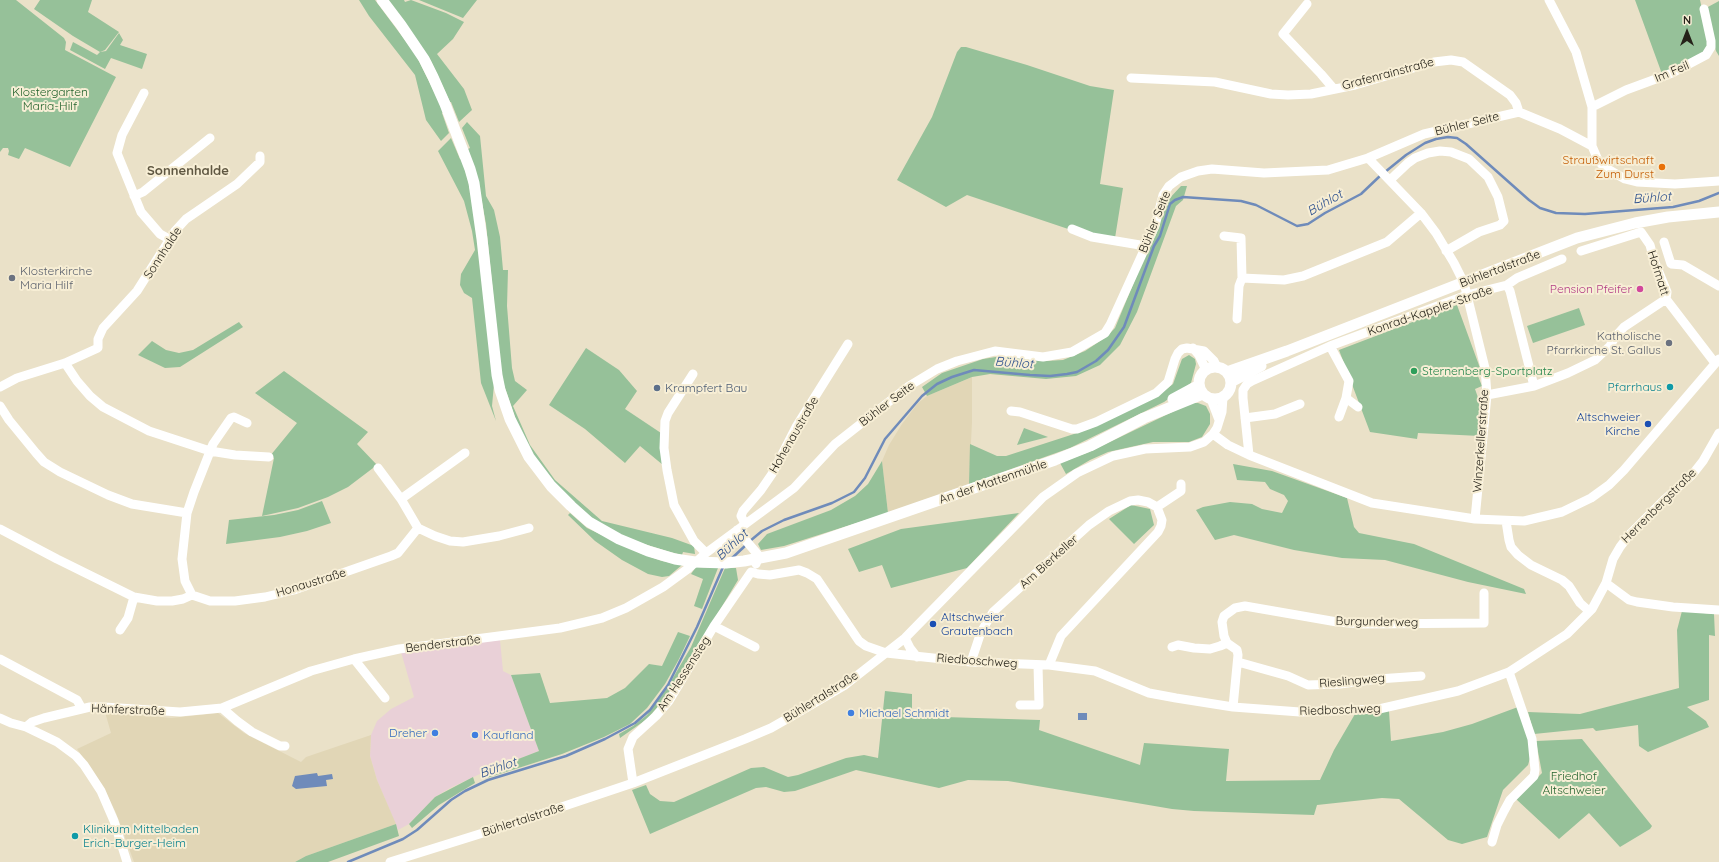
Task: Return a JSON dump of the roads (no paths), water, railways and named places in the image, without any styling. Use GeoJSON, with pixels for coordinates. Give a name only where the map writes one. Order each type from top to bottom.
{"type":"FeatureCollection","features":[{"type":"Feature","properties":{"kind":"main road","name":"An der Mattenmühle"},"geometry":{"type":"LineString","coordinates":[[382,0],[424,59],[445,104],[465,154],[474,183],[494,358],[500,390],[520,442],[535,467],[550,486],[589,522],[619,540],[648,552],[674,559],[695,562],[726,563],[763,559],[786,553],[1055,460],[1090,446],[1144,418],[1162,406],[1204,393]]}},
{"type":"Feature","properties":{"kind":"main road","name":"Bühlertalstraße"},"geometry":{"type":"LineString","coordinates":[[1220,373],[1287,351],[1577,238],[1608,229],[1668,216],[1719,212]]}},
{"type":"Feature","properties":{"kind":"main road"},"geometry":{"type":"LineString","coordinates":[[1220,373],[1228,393],[1223,397],[1204,393],[1199,379],[1220,373]]}},
{"type":"Feature","properties":{"kind":"street"},"geometry":{"type":"LineString","coordinates":[[1549,0],[1576,52],[1592,107],[1592,146],[1598,160],[1604,167],[1625,179],[1637,182],[1675,184],[1719,181]]}},
{"type":"Feature","properties":{"kind":"street","name":"Grafenrainstraße"},"geometry":{"type":"LineString","coordinates":[[1307,4],[1283,34],[1321,74],[1332,88]]}},
{"type":"Feature","properties":{"kind":"street","name":"Im Feil"},"geometry":{"type":"LineString","coordinates":[[1592,107],[1626,90],[1672,73],[1706,56],[1711,47],[1711,41],[1704,9]]}},
{"type":"Feature","properties":{"kind":"street","name":"Grafenrainstraße"},"geometry":{"type":"LineString","coordinates":[[1131,78],[1215,82],[1271,94],[1311,94],[1332,88],[1355,85],[1382,78],[1434,62],[1451,60],[1463,62],[1510,95],[1516,103],[1519,112]]}},
{"type":"Feature","properties":{"kind":"street"},"geometry":{"type":"LineString","coordinates":[[144,93],[122,135],[117,152],[141,212],[160,234],[169,239]]}},
{"type":"Feature","properties":{"kind":"street"},"geometry":{"type":"LineString","coordinates":[[1519,112],[1560,128],[1592,146]]}},
{"type":"Feature","properties":{"kind":"street","name":"Bühler Seite"},"geometry":{"type":"LineString","coordinates":[[663,586],[794,488],[835,444],[909,386],[937,369],[957,361],[995,351],[1043,357],[1072,352],[1099,337],[1110,325],[1146,246],[1155,226],[1163,195],[1169,186],[1181,178],[1212,169],[1264,173],[1328,170],[1368,158],[1424,134],[1519,112]]}},
{"type":"Feature","properties":{"kind":"street"},"geometry":{"type":"LineString","coordinates":[[134,196],[143,192],[210,138]]}},
{"type":"Feature","properties":{"kind":"street"},"geometry":{"type":"LineString","coordinates":[[1388,179],[1415,158],[1428,153],[1440,151],[1456,153],[1469,159],[1488,177],[1498,197],[1504,221],[1500,225],[1479,232],[1446,250]]}},
{"type":"Feature","properties":{"kind":"street","name":"Sonnhalde"},"geometry":{"type":"LineString","coordinates":[[65,363],[98,348],[98,339],[103,328],[137,291],[169,239],[186,219],[237,184],[260,162],[260,156]]}},
{"type":"Feature","properties":{"kind":"street","name":"Winzerkellerstraße"},"geometry":{"type":"LineString","coordinates":[[1368,158],[1421,213],[1446,250],[1464,282],[1485,368],[1487,395],[1475,519]]}},
{"type":"Feature","properties":{"kind":"street"},"geometry":{"type":"LineString","coordinates":[[1242,278],[1284,280],[1303,276],[1387,242],[1421,213]]}},
{"type":"Feature","properties":{"kind":"street"},"geometry":{"type":"LineString","coordinates":[[1072,229],[1092,237],[1146,246]]}},
{"type":"Feature","properties":{"kind":"street","name":"Hofmatt"},"geometry":{"type":"LineString","coordinates":[[1581,251],[1641,232],[1650,245],[1654,260],[1667,292],[1666,299],[1717,361]]}},
{"type":"Feature","properties":{"kind":"street"},"geometry":{"type":"LineString","coordinates":[[1224,236],[1241,238],[1242,278],[1239,286],[1237,319]]}},
{"type":"Feature","properties":{"kind":"street","name":"Hofmatt"},"geometry":{"type":"LineString","coordinates":[[1664,242],[1671,264],[1683,265],[1719,286]]}},
{"type":"Feature","properties":{"kind":"street","name":"Konrad-Kappler-Straße"},"geometry":{"type":"LineString","coordinates":[[1249,455],[1243,398],[1243,390],[1247,384],[1330,346],[1467,296],[1507,285],[1517,278],[1562,259]]}},
{"type":"Feature","properties":{"kind":"street","name":"Konrad-Kappler-Straße"},"geometry":{"type":"LineString","coordinates":[[1507,285],[1510,291],[1534,386]]}},
{"type":"Feature","properties":{"kind":"street"},"geometry":{"type":"LineString","coordinates":[[1487,395],[1534,386],[1568,373],[1595,360],[1610,346],[1615,337],[1624,327],[1666,299]]}},
{"type":"Feature","properties":{"kind":"street","name":"Hohenaustraße"},"geometry":{"type":"LineString","coordinates":[[741,527],[741,516],[743,511],[761,490],[772,474],[796,427],[848,344]]}},
{"type":"Feature","properties":{"kind":"street"},"geometry":{"type":"LineString","coordinates":[[1330,346],[1349,381],[1346,398],[1339,417]]}},
{"type":"Feature","properties":{"kind":"street"},"geometry":{"type":"LineString","coordinates":[[1011,411],[1020,412],[1072,429],[1084,428],[1156,393],[1168,382],[1178,353],[1182,349],[1199,349],[1208,354],[1220,373]]}},
{"type":"Feature","properties":{"kind":"street"},"geometry":{"type":"LineString","coordinates":[[1223,397],[1222,412],[1213,434],[1228,445],[1249,455],[1372,503],[1475,519],[1506,521],[1530,520],[1562,512],[1591,498],[1609,485],[1624,470],[1717,361]]}},
{"type":"Feature","properties":{"kind":"street"},"geometry":{"type":"LineString","coordinates":[[0,387],[17,378],[65,363],[77,381],[90,396],[103,407],[149,431],[210,452],[269,457]]}},
{"type":"Feature","properties":{"kind":"street"},"geometry":{"type":"LineString","coordinates":[[692,374],[668,413],[665,421],[664,448],[666,470],[674,505],[694,541],[706,553]]}},
{"type":"Feature","properties":{"kind":"street"},"geometry":{"type":"LineString","coordinates":[[1204,393],[1219,420]]}},
{"type":"Feature","properties":{"kind":"street"},"geometry":{"type":"LineString","coordinates":[[1346,398],[1358,407]]}},
{"type":"Feature","properties":{"kind":"street"},"geometry":{"type":"LineString","coordinates":[[1245,418],[1275,414],[1300,404]]}},
{"type":"Feature","properties":{"kind":"street"},"geometry":{"type":"LineString","coordinates":[[0,406],[9,420],[44,462],[60,472],[108,495],[132,504],[188,513]]}},
{"type":"Feature","properties":{"kind":"street"},"geometry":{"type":"LineString","coordinates":[[0,528],[57,559],[134,597],[164,601],[184,599],[192,595],[185,582],[183,570],[184,541],[188,513],[203,466],[213,444],[231,418],[248,423]]}},
{"type":"Feature","properties":{"kind":"street","name":"Herrenbergstraße"},"geometry":{"type":"LineString","coordinates":[[1606,583],[1613,559],[1620,547],[1665,499],[1692,475],[1703,461],[1719,433]]}},
{"type":"Feature","properties":{"kind":"street","name":"Bühlertalstraße"},"geometry":{"type":"LineString","coordinates":[[390,862],[502,827],[633,783],[771,728],[836,691],[905,638],[1031,508],[1043,497],[1067,480],[1096,463],[1113,456],[1145,449],[1190,448],[1204,442],[1213,434]]}},
{"type":"Feature","properties":{"kind":"street"},"geometry":{"type":"LineString","coordinates":[[401,499],[465,453]]}},
{"type":"Feature","properties":{"kind":"street"},"geometry":{"type":"LineString","coordinates":[[378,468],[401,499],[418,528],[450,541],[463,542],[499,536],[528,528]]}},
{"type":"Feature","properties":{"kind":"street"},"geometry":{"type":"LineString","coordinates":[[1049,666],[1061,636],[1158,532],[1162,520],[1157,507],[1181,491],[1181,484]]}},
{"type":"Feature","properties":{"kind":"street","name":"Am Bierkeller"},"geometry":{"type":"LineString","coordinates":[[971,662],[981,632],[993,612],[1089,525],[1109,511],[1130,501],[1138,500],[1148,502],[1157,507]]}},
{"type":"Feature","properties":{"kind":"street"},"geometry":{"type":"LineString","coordinates":[[1506,521],[1511,547],[1518,555],[1531,565],[1562,580],[1569,586],[1580,603],[1589,612]]}},
{"type":"Feature","properties":{"kind":"street"},"geometry":{"type":"LineString","coordinates":[[741,527],[745,540],[759,556],[754,568]]}},
{"type":"Feature","properties":{"kind":"street","name":"Honaustraße"},"geometry":{"type":"LineString","coordinates":[[192,595],[210,601],[235,601],[266,597],[294,590],[398,553],[418,528]]}},
{"type":"Feature","properties":{"kind":"street","name":"Riedboschweg"},"geometry":{"type":"LineString","coordinates":[[754,568],[758,574],[770,575],[799,570],[817,579],[859,641],[866,646],[886,653],[971,662],[1038,665],[1095,671],[1149,693],[1233,706],[1300,712],[1379,709],[1458,691],[1509,672],[1567,634],[1589,612],[1606,583]]}},
{"type":"Feature","properties":{"kind":"street","name":"Am Hessensteg"},"geometry":{"type":"LineString","coordinates":[[633,783],[628,749],[633,737],[656,716],[669,701],[714,626],[754,568]]}},
{"type":"Feature","properties":{"kind":"street"},"geometry":{"type":"LineString","coordinates":[[1606,583],[1629,600],[1637,602],[1673,607],[1719,610]]}},
{"type":"Feature","properties":{"kind":"street","name":"Benderstraße"},"geometry":{"type":"LineString","coordinates":[[222,708],[311,671],[354,659],[399,649],[519,634],[582,624],[626,608],[663,586]]}},
{"type":"Feature","properties":{"kind":"street","name":"Burgunderweg"},"geometry":{"type":"LineString","coordinates":[[1238,662],[1237,650],[1227,643],[1222,629],[1224,616],[1229,611],[1240,606],[1337,622],[1362,624],[1484,623],[1484,593]]}},
{"type":"Feature","properties":{"kind":"street"},"geometry":{"type":"LineString","coordinates":[[120,630],[128,618],[134,597]]}},
{"type":"Feature","properties":{"kind":"street","name":"Am Hessensteg"},"geometry":{"type":"LineString","coordinates":[[714,626],[755,647]]}},
{"type":"Feature","properties":{"kind":"street"},"geometry":{"type":"LineString","coordinates":[[905,638],[910,648],[917,656]]}},
{"type":"Feature","properties":{"kind":"street"},"geometry":{"type":"LineString","coordinates":[[1172,647],[1178,645],[1194,648],[1210,648],[1227,643]]}},
{"type":"Feature","properties":{"kind":"street","name":"Hänferstraße"},"geometry":{"type":"LineString","coordinates":[[0,659],[77,700],[82,709],[104,707],[180,712],[222,708]]}},
{"type":"Feature","properties":{"kind":"street"},"geometry":{"type":"LineString","coordinates":[[354,659],[384,698]]}},
{"type":"Feature","properties":{"kind":"street"},"geometry":{"type":"LineString","coordinates":[[1233,706],[1238,662]]}},
{"type":"Feature","properties":{"kind":"street","name":"Rieslingweg"},"geometry":{"type":"LineString","coordinates":[[1238,662],[1288,676],[1308,685],[1340,684],[1378,678],[1422,676]]}},
{"type":"Feature","properties":{"kind":"street"},"geometry":{"type":"LineString","coordinates":[[1020,706],[1039,706],[1038,665]]}},
{"type":"Feature","properties":{"kind":"street"},"geometry":{"type":"LineString","coordinates":[[1492,842],[1497,825],[1510,800],[1534,776],[1535,770],[1532,739],[1509,672]]}},
{"type":"Feature","properties":{"kind":"street"},"geometry":{"type":"LineString","coordinates":[[222,708],[252,732],[280,746],[284,746]]}},
{"type":"Feature","properties":{"kind":"street"},"geometry":{"type":"LineString","coordinates":[[26,727],[32,722],[44,718],[82,709]]}},
{"type":"Feature","properties":{"kind":"street"},"geometry":{"type":"LineString","coordinates":[[0,718],[26,727],[68,748],[84,766],[101,791],[127,862]]}},
{"type":"Feature","properties":{"kind":"water"},"geometry":{"type":"Polygon","coordinates":[[[1078,713],[1087,713],[1087,720],[1078,720],[1078,713]]]}},
{"type":"Feature","properties":{"kind":"water"},"geometry":{"type":"Polygon","coordinates":[[[317,773],[318,776],[332,774],[333,779],[326,780],[327,786],[296,789],[292,786],[295,776],[317,773]]]}},
{"type":"Feature","properties":{"kind":"waterway","name":"Bühlot"},"geometry":{"type":"LineString","coordinates":[[1385,172],[1406,155],[1425,143],[1448,137],[1457,138],[1466,144],[1540,208],[1556,213],[1585,214],[1673,207],[1699,201],[1719,193]]}},
{"type":"Feature","properties":{"kind":"waterway","name":"Bühlot"},"geometry":{"type":"LineString","coordinates":[[750,541],[762,531],[784,520],[832,503],[854,492],[865,478],[885,439],[922,396],[937,384],[952,377],[974,370],[1050,376],[1067,374],[1077,372],[1096,361],[1108,350],[1124,327],[1154,246],[1160,236],[1170,204],[1175,200],[1183,197],[1241,201],[1256,205],[1297,226],[1308,224],[1361,194],[1381,175]]}},
{"type":"Feature","properties":{"kind":"waterway","name":"Bühlot"},"geometry":{"type":"LineString","coordinates":[[731,559],[746,545]]}},
{"type":"Feature","properties":{"kind":"waterway","name":"Bühlot"},"geometry":{"type":"LineString","coordinates":[[348,862],[403,839],[417,830],[451,800],[465,791],[488,780],[566,756],[605,739],[635,723],[650,710],[668,685],[697,627],[723,567]]}},
{"type":"Feature","properties":{"kind":"place","name":"Straußwirtschaft Zum Durst"},"geometry":{"type":"Point","coordinates":[1662,167]}},
{"type":"Feature","properties":{"kind":"place","name":"Klosterkirche Maria Hilf"},"geometry":{"type":"Point","coordinates":[12,278]}},
{"type":"Feature","properties":{"kind":"place","name":"Pension Pfeifer"},"geometry":{"type":"Point","coordinates":[1640,289]}},
{"type":"Feature","properties":{"kind":"place","name":"Katholische Pfarrkirche St. Gallus"},"geometry":{"type":"Point","coordinates":[1669,343]}},
{"type":"Feature","properties":{"kind":"place","name":"Sternenberg-Sportplatz"},"geometry":{"type":"Point","coordinates":[1414,371]}},
{"type":"Feature","properties":{"kind":"place","name":"Pfarrhaus"},"geometry":{"type":"Point","coordinates":[1670,387]}},
{"type":"Feature","properties":{"kind":"place","name":"Krampfert Bau"},"geometry":{"type":"Point","coordinates":[657,388]}},
{"type":"Feature","properties":{"kind":"place","name":"Altschweier Kirche"},"geometry":{"type":"Point","coordinates":[1648,424]}},
{"type":"Feature","properties":{"kind":"place","name":"Altschweier Grautenbach"},"geometry":{"type":"Point","coordinates":[933,624]}},
{"type":"Feature","properties":{"kind":"place","name":"Michael Schmidt"},"geometry":{"type":"Point","coordinates":[851,713]}},
{"type":"Feature","properties":{"kind":"place","name":"Dreher"},"geometry":{"type":"Point","coordinates":[435,733]}},
{"type":"Feature","properties":{"kind":"place","name":"Kaufland"},"geometry":{"type":"Point","coordinates":[475,735]}},
{"type":"Feature","properties":{"kind":"place","name":"Klinikum Mittelbaden Erich-Burger-Heim"},"geometry":{"type":"Point","coordinates":[75,836]}},
{"type":"Feature","properties":{"kind":"district","name":"Sonnenhalde"},"geometry":{"type":"Point","coordinates":[188,171]}},
{"type":"Feature","properties":{"kind":"park label","name":"Klostergarten Maria-Hilf"},"geometry":{"type":"Point","coordinates":[50,99]}},
{"type":"Feature","properties":{"kind":"park label","name":"Friedhof Altschweier"},"geometry":{"type":"Point","coordinates":[1574,783]}}]}
